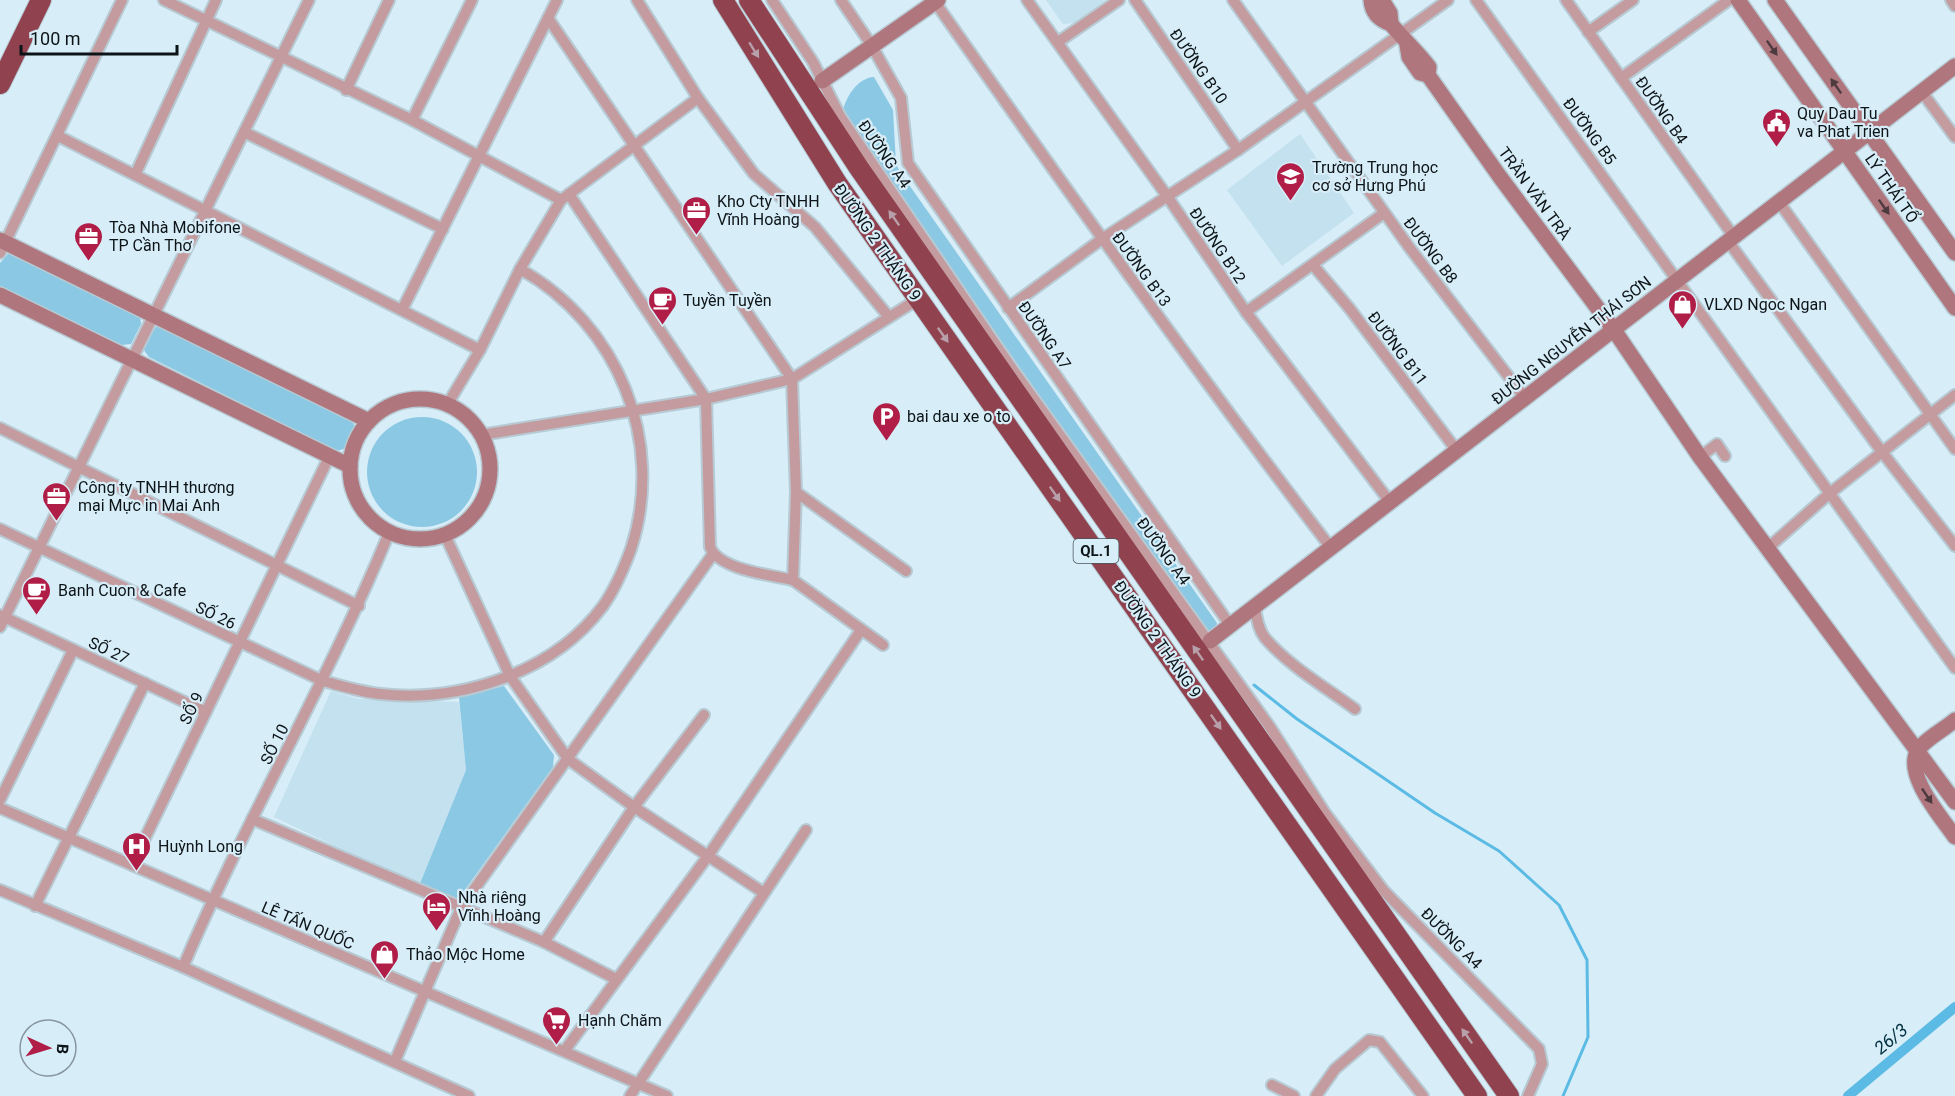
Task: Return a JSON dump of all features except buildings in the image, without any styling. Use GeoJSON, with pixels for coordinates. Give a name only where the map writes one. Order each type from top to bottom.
{"type":"FeatureCollection","features":[{"type":"Feature","properties":{"kind":"highway"},"geometry":{"type":"LineString","coordinates":[[0,84],[40,0]]}},
{"type":"Feature","properties":{"kind":"highway","name":"ĐƯỜNG 2 THÁNG 9"},"geometry":{"type":"LineString","coordinates":[[723,0],[837,183],[1477,1096]]}},
{"type":"Feature","properties":{"kind":"highway","name":"ĐƯỜNG 2 THÁNG 9"},"geometry":{"type":"LineString","coordinates":[[749,0],[859,168],[1505,1090]]}},
{"type":"Feature","properties":{"kind":"street"},"geometry":{"type":"LineString","coordinates":[[122,0],[58,136],[2,245],[154,315],[369,421]]}},
{"type":"Feature","properties":{"kind":"street"},"geometry":{"type":"LineString","coordinates":[[164,0],[565,197],[706,399],[710,547],[713,554],[726,563],[793,580],[882,645]]}},
{"type":"Feature","properties":{"kind":"street"},"geometry":{"type":"LineString","coordinates":[[135,175],[216,0]]}},
{"type":"Feature","properties":{"kind":"street"},"geometry":{"type":"LineString","coordinates":[[2,620],[40,548],[309,0]]}},
{"type":"Feature","properties":{"kind":"street"},"geometry":{"type":"LineString","coordinates":[[346,90],[389,0]]}},
{"type":"Feature","properties":{"kind":"street"},"geometry":{"type":"LineString","coordinates":[[412,120],[472,0]]}},
{"type":"Feature","properties":{"kind":"street"},"geometry":{"type":"LineString","coordinates":[[402,310],[557,0]]}},
{"type":"Feature","properties":{"kind":"street"},"geometry":{"type":"LineString","coordinates":[[637,0],[698,98],[754,174],[815,227],[889,317]]}},
{"type":"Feature","properties":{"kind":"street","name":"ĐƯỜNG A4"},"geometry":{"type":"LineString","coordinates":[[772,0],[822,81],[840,116],[1011,367],[1270,727],[1325,813],[1384,891],[1539,1049],[1542,1064],[1528,1096]]}},
{"type":"Feature","properties":{"kind":"street","name":"ĐƯỜNG A7"},"geometry":{"type":"LineString","coordinates":[[841,0],[872,46],[901,98],[908,163],[1230,626]]}},
{"type":"Feature","properties":{"kind":"street","name":"ĐƯỜNG B12"},"geometry":{"type":"LineString","coordinates":[[1027,0],[1167,196],[1246,312],[1390,502]]}},
{"type":"Feature","properties":{"kind":"street"},"geometry":{"type":"LineString","coordinates":[[1058,42],[1119,0]]}},
{"type":"Feature","properties":{"kind":"street","name":"ĐƯỜNG B10"},"geometry":{"type":"LineString","coordinates":[[1135,0],[1238,150]]}},
{"type":"Feature","properties":{"kind":"street","name":"ĐƯỜNG B8"},"geometry":{"type":"LineString","coordinates":[[1233,0],[1384,213],[1524,398]]}},
{"type":"Feature","properties":{"kind":"street","name":"TRẦN VĂN TRÀ"},"geometry":{"type":"LineString","coordinates":[[1371,0],[1372,7],[1380,20],[1417,51],[1429,67],[1428,75],[1500,177],[1614,330],[1700,457],[1769,547],[1955,802]]}},
{"type":"Feature","properties":{"kind":"street","name":"TRẦN VĂN TRÀ"},"geometry":{"type":"LineString","coordinates":[[1382,0],[1399,34]]}},
{"type":"Feature","properties":{"kind":"street"},"geometry":{"type":"LineString","coordinates":[[1008,308],[1102,239],[1238,150],[1448,0]]}},
{"type":"Feature","properties":{"kind":"street","name":"ĐƯỜNG B5"},"geometry":{"type":"LineString","coordinates":[[1476,0],[1955,668]]}},
{"type":"Feature","properties":{"kind":"street","name":"ĐƯỜNG B4"},"geometry":{"type":"LineString","coordinates":[[1566,0],[1882,452],[1955,546]]}},
{"type":"Feature","properties":{"kind":"street"},"geometry":{"type":"LineString","coordinates":[[1588,32],[1632,0]]}},
{"type":"Feature","properties":{"kind":"street"},"geometry":{"type":"LineString","coordinates":[[1621,78],[1729,0]]}},
{"type":"Feature","properties":{"kind":"street","name":"LÝ THÁI TỔ"},"geometry":{"type":"LineString","coordinates":[[1738,0],[1955,308]]}},
{"type":"Feature","properties":{"kind":"street","name":"LÝ THÁI TỔ"},"geometry":{"type":"LineString","coordinates":[[1774,0],[1955,253]]}},
{"type":"Feature","properties":{"kind":"street"},"geometry":{"type":"LineString","coordinates":[[1951,0],[1955,6]]}},
{"type":"Feature","properties":{"kind":"street"},"geometry":{"type":"LineString","coordinates":[[822,81],[936,1]]}},
{"type":"Feature","properties":{"kind":"street","name":"ĐƯỜNG B13"},"geometry":{"type":"LineString","coordinates":[[936,1],[1102,239],[1239,428],[1331,548]]}},
{"type":"Feature","properties":{"kind":"street"},"geometry":{"type":"LineString","coordinates":[[548,18],[792,379],[796,492],[793,580]]}},
{"type":"Feature","properties":{"kind":"street","name":"ĐƯỜNG NGUYỄN THÁI SƠN"},"geometry":{"type":"LineString","coordinates":[[1210,641],[1955,66]]}},
{"type":"Feature","properties":{"kind":"street"},"geometry":{"type":"LineString","coordinates":[[1922,92],[1955,138]]}},
{"type":"Feature","properties":{"kind":"street"},"geometry":{"type":"LineString","coordinates":[[447,405],[480,350],[520,269],[565,197],[698,98]]}},
{"type":"Feature","properties":{"kind":"street"},"geometry":{"type":"LineString","coordinates":[[244,132],[443,229]]}},
{"type":"Feature","properties":{"kind":"street"},"geometry":{"type":"LineString","coordinates":[[58,136],[480,350]]}},
{"type":"Feature","properties":{"kind":"street"},"geometry":{"type":"LineString","coordinates":[[1779,202],[1955,448]]}},
{"type":"Feature","properties":{"kind":"street"},"geometry":{"type":"LineString","coordinates":[[1246,312],[1384,213]]}},
{"type":"Feature","properties":{"kind":"street","name":"ĐƯỜNG B11"},"geometry":{"type":"LineString","coordinates":[[1313,265],[1350,309],[1457,451]]}},
{"type":"Feature","properties":{"kind":"street","name":"SỐ 26"},"geometry":{"type":"LineString","coordinates":[[0,529],[323,681],[380,694],[421,695],[510,676],[542,660],[567,642],[603,606],[626,564],[635,534],[643,480],[634,410],[619,372],[589,325],[566,301],[520,269]]}},
{"type":"Feature","properties":{"kind":"street"},"geometry":{"type":"LineString","coordinates":[[0,295],[350,466]]}},
{"type":"Feature","properties":{"kind":"street"},"geometry":{"type":"LineString","coordinates":[[481,435],[706,399],[792,379],[918,299]]}},
{"type":"Feature","properties":{"kind":"street"},"geometry":{"type":"LineString","coordinates":[[1769,547],[1830,493],[1955,395]]}},
{"type":"Feature","properties":{"kind":"street"},"geometry":{"type":"LineString","coordinates":[[427,399],[447,405],[467,417],[481,435],[489,456],[489,478],[483,500],[471,518],[445,535],[432,539],[410,539],[389,532],[372,521],[360,505],[352,486],[350,466],[356,442],[369,421],[386,408],[406,401],[427,399]]}},
{"type":"Feature","properties":{"kind":"street"},"geometry":{"type":"LineString","coordinates":[[0,428],[359,606]]}},
{"type":"Feature","properties":{"kind":"street"},"geometry":{"type":"LineString","coordinates":[[1700,457],[1717,444],[1725,456]]}},
{"type":"Feature","properties":{"kind":"street","name":"SỐ 9"},"geometry":{"type":"LineString","coordinates":[[132,865],[330,455]]}},
{"type":"Feature","properties":{"kind":"street"},"geometry":{"type":"LineString","coordinates":[[796,492],[906,571]]}},
{"type":"Feature","properties":{"kind":"street","name":"SỐ 10"},"geometry":{"type":"LineString","coordinates":[[183,967],[212,900],[359,606],[389,532]]}},
{"type":"Feature","properties":{"kind":"street"},"geometry":{"type":"LineString","coordinates":[[445,535],[510,676],[568,759],[634,807],[764,893]]}},
{"type":"Feature","properties":{"kind":"street"},"geometry":{"type":"LineString","coordinates":[[395,1061],[461,908],[713,554]]}},
{"type":"Feature","properties":{"kind":"street"},"geometry":{"type":"LineString","coordinates":[[1255,606],[1258,625],[1264,637],[1291,662],[1355,709]]}},
{"type":"Feature","properties":{"kind":"street","name":"SỐ 27"},"geometry":{"type":"LineString","coordinates":[[2,620],[73,650],[206,712]]}},
{"type":"Feature","properties":{"kind":"street"},"geometry":{"type":"LineString","coordinates":[[565,1050],[708,856],[861,630]]}},
{"type":"Feature","properties":{"kind":"street"},"geometry":{"type":"LineString","coordinates":[[0,800],[73,650]]}},
{"type":"Feature","properties":{"kind":"street"},"geometry":{"type":"LineString","coordinates":[[35,906],[145,683]]}},
{"type":"Feature","properties":{"kind":"street"},"geometry":{"type":"LineString","coordinates":[[544,942],[634,807],[704,715]]}},
{"type":"Feature","properties":{"kind":"street"},"geometry":{"type":"LineString","coordinates":[[1955,720],[1918,750],[1914,766],[1919,783],[1955,837]]}},
{"type":"Feature","properties":{"kind":"street","name":"LÊ TẤN QUỐC"},"geometry":{"type":"LineString","coordinates":[[0,808],[565,1050],[633,1092],[667,1096]]}},
{"type":"Feature","properties":{"kind":"street"},"geometry":{"type":"LineString","coordinates":[[252,819],[544,942],[616,978]]}},
{"type":"Feature","properties":{"kind":"street"},"geometry":{"type":"LineString","coordinates":[[633,1092],[806,830]]}},
{"type":"Feature","properties":{"kind":"street"},"geometry":{"type":"LineString","coordinates":[[0,890],[183,967],[469,1096]]}},
{"type":"Feature","properties":{"kind":"street"},"geometry":{"type":"LineString","coordinates":[[1316,1096],[1335,1069],[1369,1040],[1380,1042],[1423,1096]]}},
{"type":"Feature","properties":{"kind":"street"},"geometry":{"type":"LineString","coordinates":[[1272,1085],[1294,1096]]}},
{"type":"Feature","properties":{"kind":"shaded area"},"geometry":{"type":"Polygon","coordinates":[[[1046,0],[1106,0],[1074,23],[1063,24],[1046,0]]]}},
{"type":"Feature","properties":{"kind":"shaded area"},"geometry":{"type":"Polygon","coordinates":[[[874,77],[893,110],[896,164],[900,172],[1217,623],[1215,632],[1206,633],[871,155],[843,110],[854,88],[863,80],[874,77]]]}},
{"type":"Feature","properties":{"kind":"shaded area","name":"Trường Trung học cơ sở Hưng Phú"},"geometry":{"type":"Polygon","coordinates":[[[1300,134],[1354,213],[1282,266],[1227,190],[1300,134]]]}},
{"type":"Feature","properties":{"kind":"shaded area"},"geometry":{"type":"Polygon","coordinates":[[[8,254],[14,254],[140,315],[141,324],[131,344],[122,345],[0,286],[0,263],[8,254]]]}},
{"type":"Feature","properties":{"kind":"shaded area"},"geometry":{"type":"Polygon","coordinates":[[[159,326],[351,418],[356,430],[347,448],[337,451],[149,357],[143,349],[154,328],[159,326]]]}},
{"type":"Feature","properties":{"kind":"shaded area"},"geometry":{"type":"Polygon","coordinates":[[[422,417],[443,421],[461,433],[473,451],[477,472],[473,493],[461,511],[443,523],[422,527],[401,523],[383,511],[371,493],[367,472],[371,451],[383,433],[401,421],[422,417]]]}},
{"type":"Feature","properties":{"kind":"shaded area"},"geometry":{"type":"Polygon","coordinates":[[[504,686],[554,755],[553,767],[459,898],[454,900],[419,886],[466,770],[459,697],[504,686]]]}},
{"type":"Feature","properties":{"kind":"shaded area"},"geometry":{"type":"Polygon","coordinates":[[[331,691],[359,699],[459,702],[466,770],[419,886],[274,817],[331,691]]]}},
{"type":"Feature","properties":{"kind":"waterway"},"geometry":{"type":"LineString","coordinates":[[1254,685],[1297,719],[1435,813],[1499,851],[1559,905],[1587,960],[1588,1037],[1563,1096]]}},
{"type":"Feature","properties":{"kind":"waterway","name":"26/3"},"geometry":{"type":"LineString","coordinates":[[1848,1096],[1955,1007]]}},
{"type":"Feature","properties":{"kind":"place","name":"Quy Dau Tu va Phat Trien"},"geometry":{"type":"Point","coordinates":[1776,148]}},
{"type":"Feature","properties":{"kind":"place","name":"Trường Trung học cơ sở Hưng Phú"},"geometry":{"type":"Point","coordinates":[1291,202]}},
{"type":"Feature","properties":{"kind":"place","name":"Kho Cty TNHH Vĩnh Hoàng"},"geometry":{"type":"Point","coordinates":[696,236]}},
{"type":"Feature","properties":{"kind":"place","name":"Tòa Nhà Mobifone TP Cần Thơ"},"geometry":{"type":"Point","coordinates":[88,262]}},
{"type":"Feature","properties":{"kind":"place","name":"Tuyền Tuyền"},"geometry":{"type":"Point","coordinates":[662,326]}},
{"type":"Feature","properties":{"kind":"place","name":"VLXD Ngoc Ngan"},"geometry":{"type":"Point","coordinates":[1683,330]}},
{"type":"Feature","properties":{"kind":"place","name":"bai dau xe o to"},"geometry":{"type":"Point","coordinates":[886,442]}},
{"type":"Feature","properties":{"kind":"place","name":"Công ty TNHH thương mại Mực in Mai Anh"},"geometry":{"type":"Point","coordinates":[57,522]}},
{"type":"Feature","properties":{"kind":"place","name":"Banh Cuon & Cafe"},"geometry":{"type":"Point","coordinates":[37,616]}},
{"type":"Feature","properties":{"kind":"place","name":"Huỳnh Long"},"geometry":{"type":"Point","coordinates":[137,872]}},
{"type":"Feature","properties":{"kind":"place","name":"Nhà riêng Vĩnh Hoàng"},"geometry":{"type":"Point","coordinates":[437,932]}},
{"type":"Feature","properties":{"kind":"place","name":"Thảo Mộc Home"},"geometry":{"type":"Point","coordinates":[385,980]}},
{"type":"Feature","properties":{"kind":"place","name":"Hạnh Chăm"},"geometry":{"type":"Point","coordinates":[557,1046]}}]}
